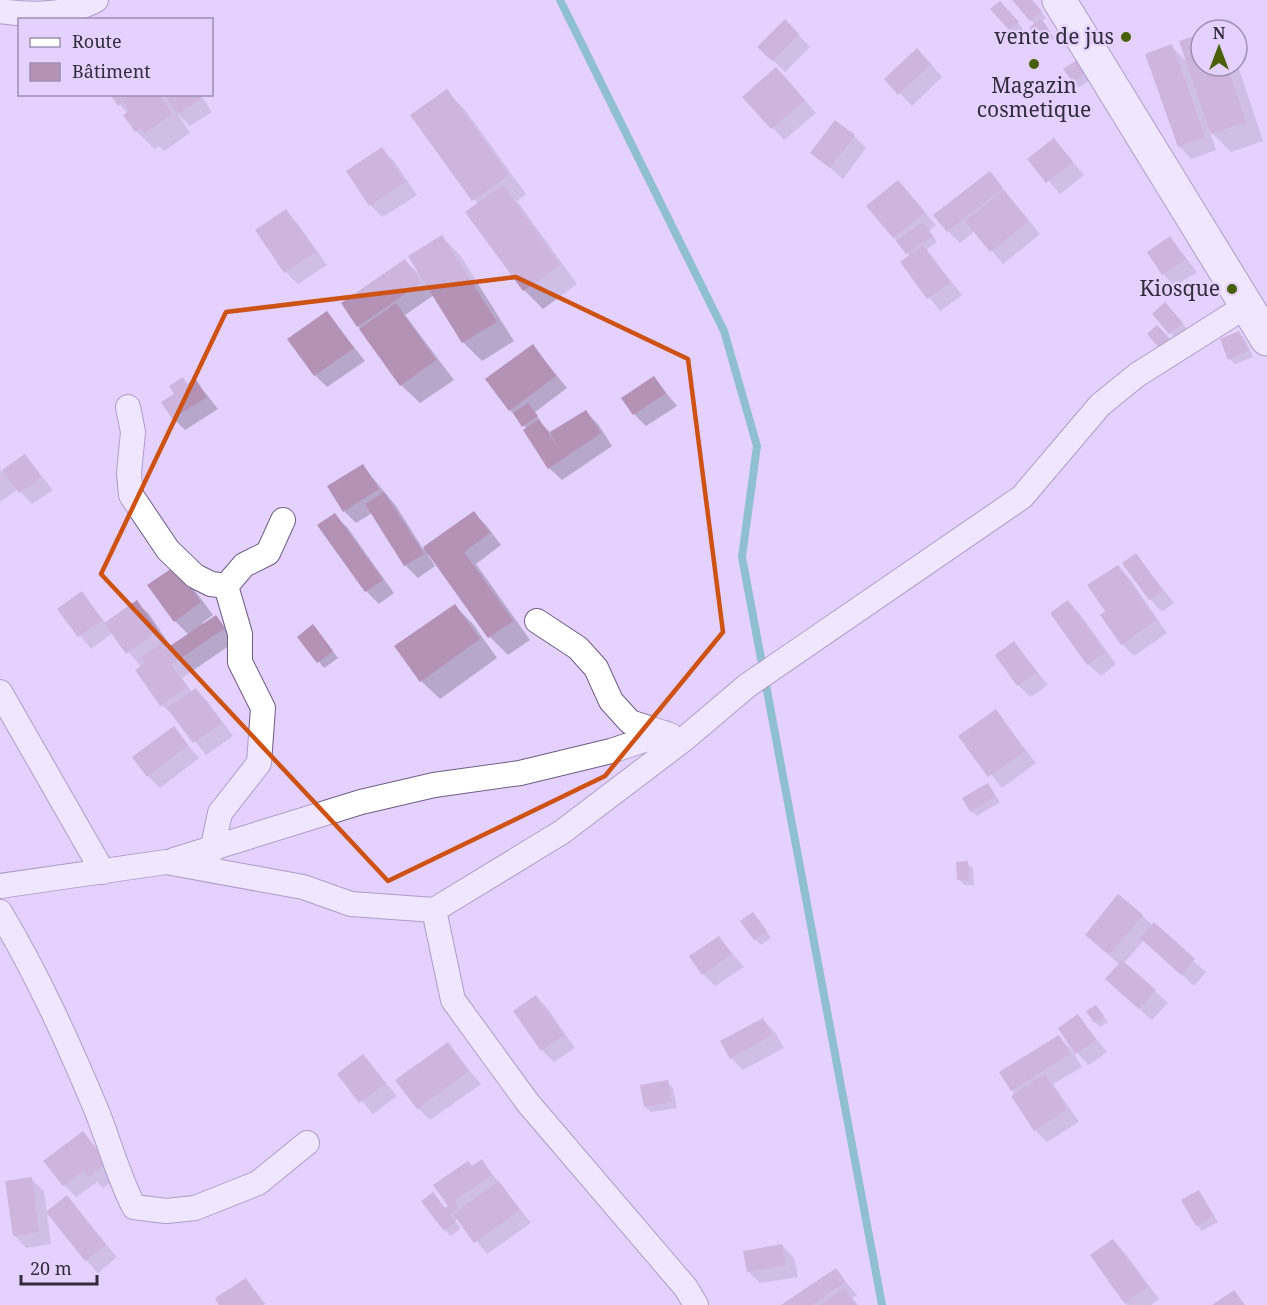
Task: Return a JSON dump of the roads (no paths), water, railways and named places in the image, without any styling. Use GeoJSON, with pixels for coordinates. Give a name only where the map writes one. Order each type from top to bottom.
{"type":"FeatureCollection","features":[{"type":"Feature","properties":{"kind":"main road"},"geometry":{"type":"LineString","coordinates":[[1059,0],[1267,339]]}},
{"type":"Feature","properties":{"kind":"street"},"geometry":{"type":"LineString","coordinates":[[0,11],[21,14],[61,12],[83,7],[96,0]]}},
{"type":"Feature","properties":{"kind":"street"},"geometry":{"type":"LineString","coordinates":[[166,862],[303,887],[351,904],[434,910],[562,832],[674,736],[1022,497],[1100,405],[1137,375],[1246,306]]}},
{"type":"Feature","properties":{"kind":"street"},"geometry":{"type":"LineString","coordinates":[[128,407],[133,432],[129,473],[131,495],[168,550],[195,576],[211,584],[226,586]]}},
{"type":"Feature","properties":{"kind":"street"},"geometry":{"type":"LineString","coordinates":[[226,586],[244,565],[268,553],[283,520]]}},
{"type":"Feature","properties":{"kind":"street"},"geometry":{"type":"LineString","coordinates":[[212,851],[220,813],[259,763],[262,708],[240,662],[240,634],[226,586]]}},
{"type":"Feature","properties":{"kind":"street"},"geometry":{"type":"LineString","coordinates":[[537,621],[578,648],[596,668],[612,701],[630,722],[674,736]]}},
{"type":"Feature","properties":{"kind":"street"},"geometry":{"type":"LineString","coordinates":[[0,692],[103,872]]}},
{"type":"Feature","properties":{"kind":"street"},"geometry":{"type":"LineString","coordinates":[[0,886],[166,862],[212,851],[277,826],[361,802],[434,785],[520,773],[674,736]]}},
{"type":"Feature","properties":{"kind":"street"},"geometry":{"type":"LineString","coordinates":[[434,910],[453,1000],[528,1103],[686,1288],[696,1305]]}},
{"type":"Feature","properties":{"kind":"street"},"geometry":{"type":"LineString","coordinates":[[0,912],[37,974],[60,1023],[134,1207],[166,1211],[195,1208],[258,1183],[307,1143]]}},
{"type":"Feature","properties":{"kind":"waterway"},"geometry":{"type":"LineString","coordinates":[[560,0],[724,331],[757,446],[742,557],[882,1305]]}},
{"type":"Feature","properties":{"kind":"place","name":"vente de jus"},"geometry":{"type":"Point","coordinates":[1126,37]}},
{"type":"Feature","properties":{"kind":"place","name":"Magazin cosmetique"},"geometry":{"type":"Point","coordinates":[1034,64]}},
{"type":"Feature","properties":{"kind":"place","name":"Kiosque"},"geometry":{"type":"Point","coordinates":[1232,289]}}]}
